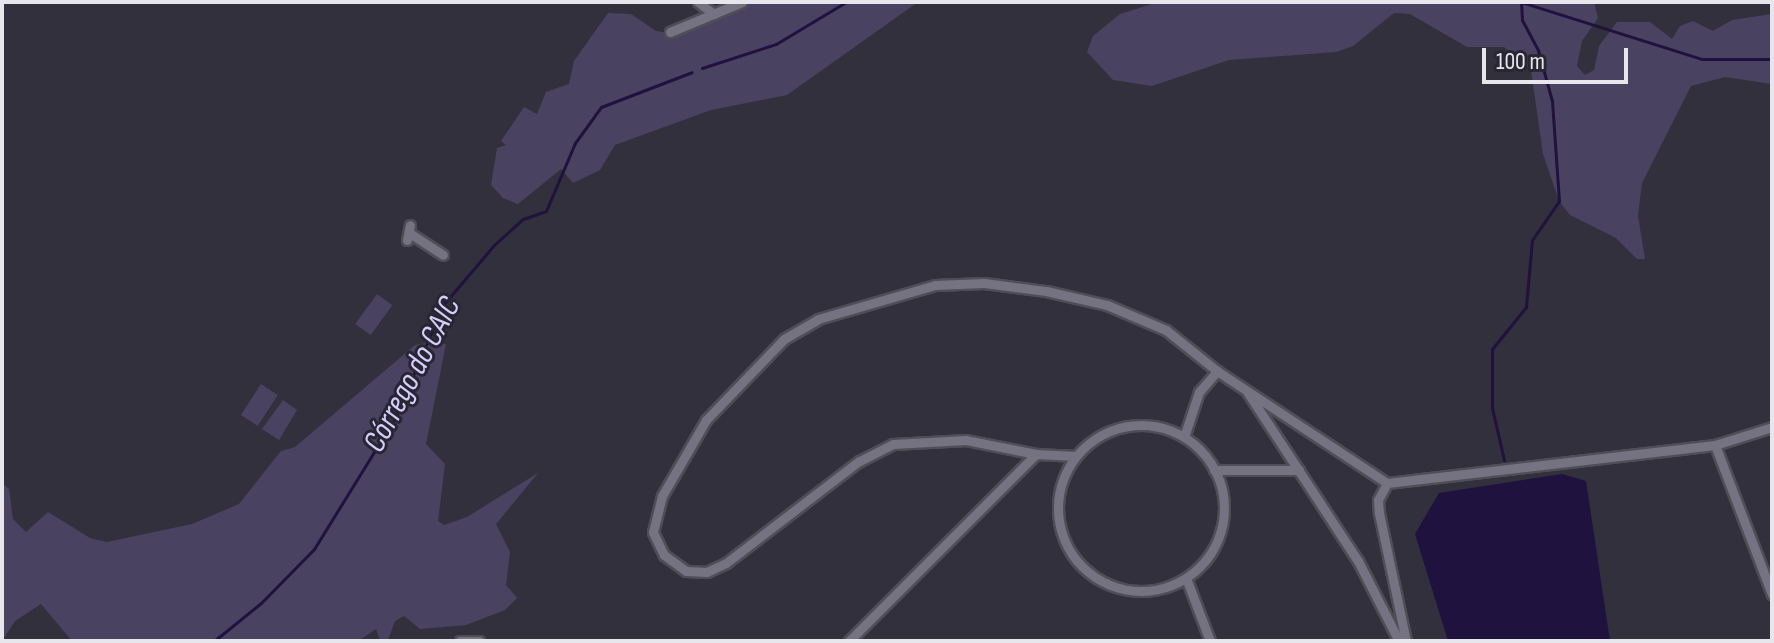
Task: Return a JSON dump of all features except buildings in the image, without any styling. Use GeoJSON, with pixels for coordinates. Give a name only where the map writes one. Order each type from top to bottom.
{"type":"FeatureCollection","features":[{"type":"Feature","properties":{"kind":"street"},"geometry":{"type":"LineString","coordinates":[[698,2],[714,14]]}},
{"type":"Feature","properties":{"kind":"street"},"geometry":{"type":"LineString","coordinates":[[670,32],[742,2]]}},
{"type":"Feature","properties":{"kind":"street"},"geometry":{"type":"LineString","coordinates":[[409,233],[443,255]]}},
{"type":"Feature","properties":{"kind":"street"},"geometry":{"type":"LineString","coordinates":[[1076,456],[1036,454],[966,440],[893,444],[859,461],[726,563],[707,572],[686,571],[664,555],[653,532],[672,475],[730,391],[784,339],[818,319],[886,297],[960,284],[1046,291],[1107,305],[1166,330],[1217,371],[1387,483],[1715,445],[1772,427]]}},
{"type":"Feature","properties":{"kind":"street"},"geometry":{"type":"LineString","coordinates":[[1184,437],[1199,392],[1217,371]]}},
{"type":"Feature","properties":{"kind":"street"},"geometry":{"type":"LineString","coordinates":[[1246,390],[1358,561],[1399,641]]}},
{"type":"Feature","properties":{"kind":"street"},"geometry":{"type":"LineString","coordinates":[[1151,426],[1184,437],[1214,470],[1223,493],[1221,529],[1205,562],[1186,578],[1162,589],[1137,591],[1111,586],[1089,573],[1061,529],[1058,504],[1063,478],[1076,456],[1115,429],[1151,426]]}},
{"type":"Feature","properties":{"kind":"street"},"geometry":{"type":"LineString","coordinates":[[1715,445],[1772,594]]}},
{"type":"Feature","properties":{"kind":"street"},"geometry":{"type":"LineString","coordinates":[[855,639],[1036,454]]}},
{"type":"Feature","properties":{"kind":"street"},"geometry":{"type":"LineString","coordinates":[[1214,470],[1299,470]]}},
{"type":"Feature","properties":{"kind":"street"},"geometry":{"type":"LineString","coordinates":[[1387,483],[1378,500],[1379,513],[1406,641]]}},
{"type":"Feature","properties":{"kind":"street"},"geometry":{"type":"LineString","coordinates":[[1186,578],[1210,641]]}},
{"type":"Feature","properties":{"kind":"street"},"geometry":{"type":"LineString","coordinates":[[460,641],[479,641]]}},
{"type":"Feature","properties":{"kind":"shaded area"},"geometry":{"type":"Polygon","coordinates":[[[754,2],[918,2],[787,95],[711,110],[615,145],[600,170],[573,183],[561,169],[518,204],[503,198],[491,185],[497,148],[506,145],[501,141],[524,107],[537,114],[546,92],[569,84],[574,61],[608,13],[631,14],[656,31],[672,33],[754,2]]]}},
{"type":"Feature","properties":{"kind":"shaded area"},"geometry":{"type":"Polygon","coordinates":[[[1158,2],[1594,2],[1598,18],[1582,41],[1577,66],[1585,75],[1594,70],[1599,46],[1617,22],[1650,22],[1672,39],[1680,26],[1693,21],[1713,31],[1732,20],[1772,14],[1772,84],[1725,77],[1691,86],[1642,183],[1638,216],[1645,259],[1637,259],[1616,238],[1570,215],[1559,201],[1543,154],[1531,70],[1504,47],[1467,47],[1410,14],[1394,13],[1353,46],[1336,52],[1229,60],[1152,86],[1113,80],[1087,52],[1093,36],[1120,14],[1158,2]]]}},
{"type":"Feature","properties":{"kind":"shaded area"},"geometry":{"type":"Polygon","coordinates":[[[377,294],[392,305],[371,335],[355,324],[377,294]]]}},
{"type":"Feature","properties":{"kind":"shaded area"},"geometry":{"type":"Polygon","coordinates":[[[432,342],[446,344],[426,444],[445,464],[438,521],[444,525],[467,517],[538,473],[496,524],[510,552],[506,585],[517,598],[505,610],[466,625],[420,629],[404,616],[395,621],[388,640],[380,640],[376,629],[358,641],[72,641],[41,604],[15,621],[2,641],[2,483],[9,489],[13,519],[26,532],[48,512],[90,538],[107,542],[192,524],[239,504],[281,451],[295,447],[415,345],[432,342]]]}},
{"type":"Feature","properties":{"kind":"shaded area"},"geometry":{"type":"Polygon","coordinates":[[[261,384],[278,395],[258,426],[241,415],[261,384]]]}},
{"type":"Feature","properties":{"kind":"shaded area"},"geometry":{"type":"Polygon","coordinates":[[[283,400],[297,410],[279,440],[262,429],[283,400]]]}},
{"type":"Feature","properties":{"kind":"shaded area"},"geometry":{"type":"Polygon","coordinates":[[[1562,474],[1586,481],[1610,641],[1448,641],[1415,534],[1439,493],[1562,474]]]}},
{"type":"Feature","properties":{"kind":"waterway","name":"Córrego do CAIC"},"geometry":{"type":"LineString","coordinates":[[702,68],[776,44],[846,2]]}},
{"type":"Feature","properties":{"kind":"waterway","name":"Córrego do CAIC"},"geometry":{"type":"LineString","coordinates":[[1521,2],[1702,59],[1772,59]]}},
{"type":"Feature","properties":{"kind":"waterway"},"geometry":{"type":"LineString","coordinates":[[1504,460],[1492,408],[1492,349],[1526,307],[1532,240],[1559,201],[1552,101],[1538,50],[1522,20],[1521,2]]}},
{"type":"Feature","properties":{"kind":"waterway","name":"Córrego do CAIC"},"geometry":{"type":"LineString","coordinates":[[214,641],[261,603],[314,549],[395,418],[443,305],[494,245],[523,219],[546,211],[575,143],[601,107],[692,72]]}}]}
